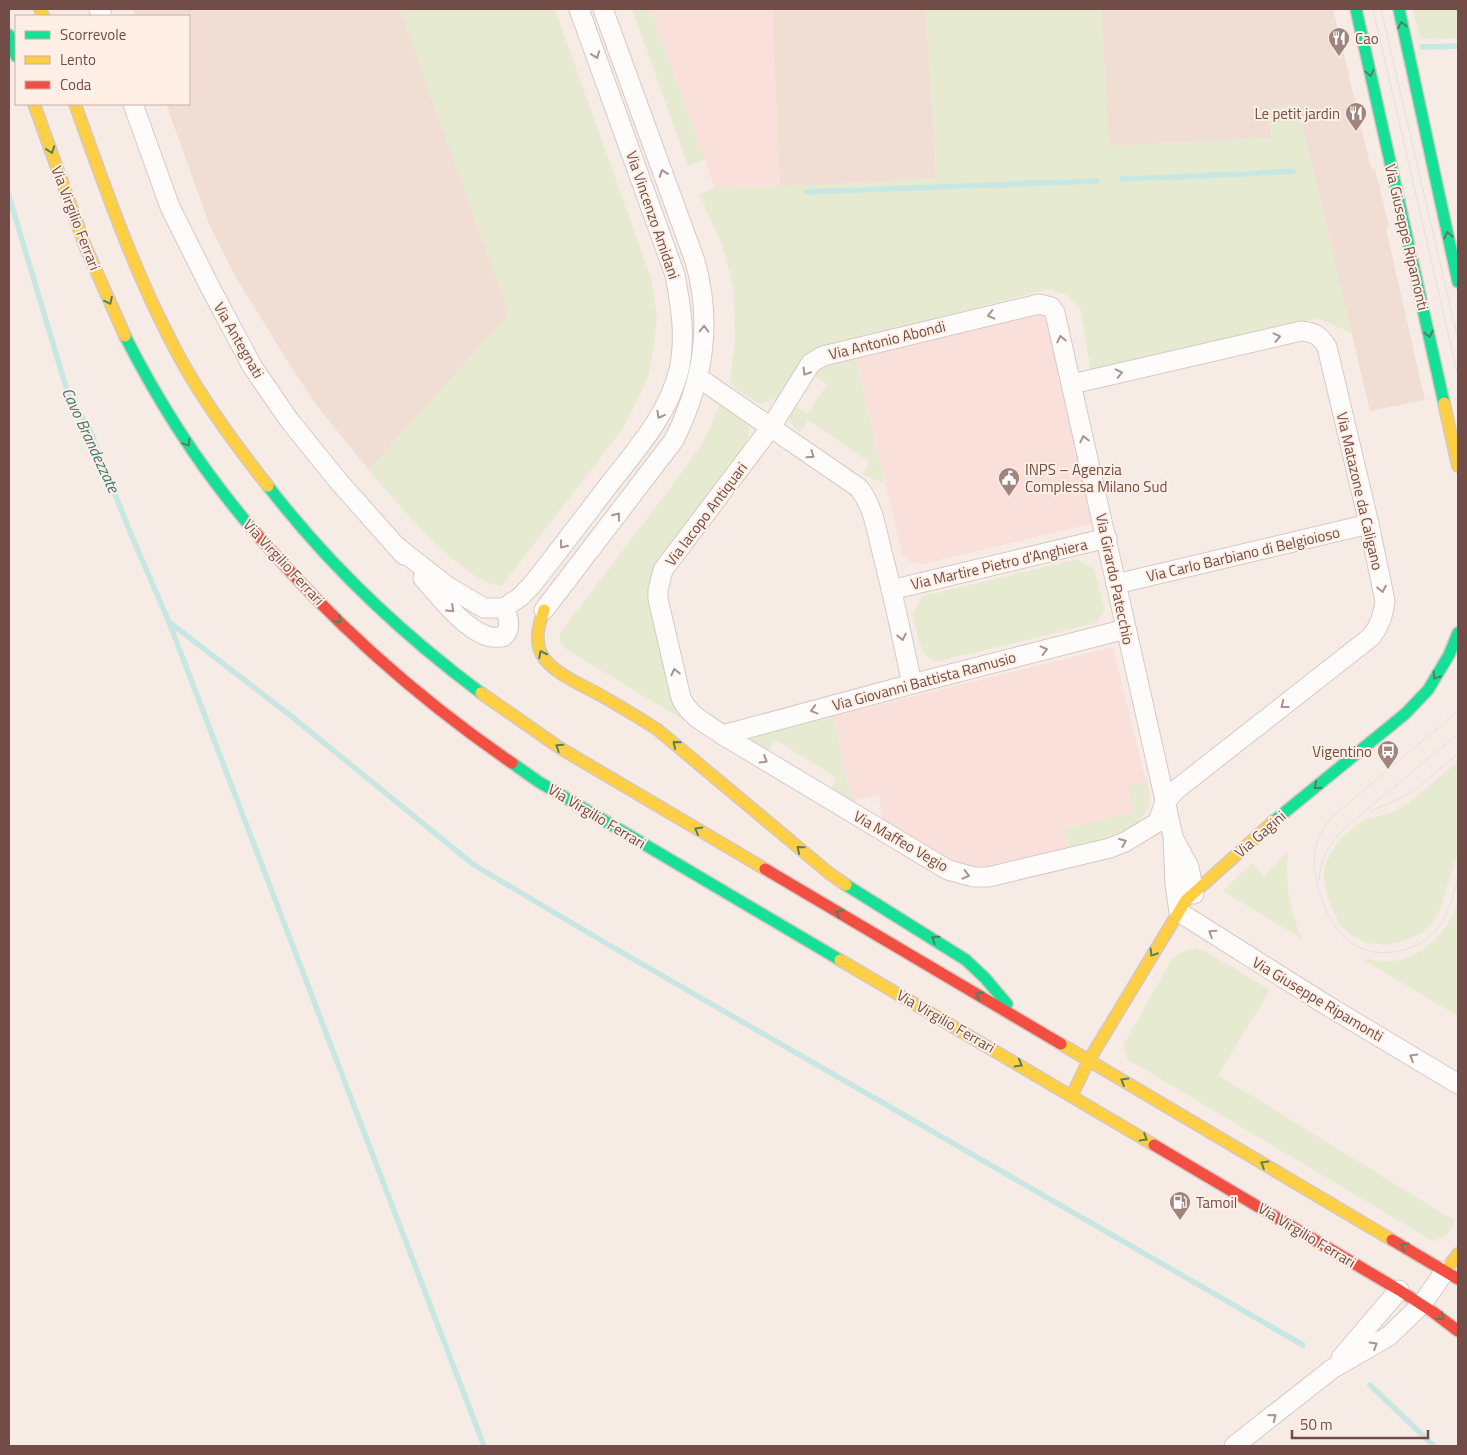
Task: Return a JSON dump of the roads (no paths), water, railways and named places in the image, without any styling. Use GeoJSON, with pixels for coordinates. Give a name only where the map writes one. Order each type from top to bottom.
{"type":"FeatureCollection","features":[{"type":"Feature","properties":{"kind":"main road","name":"Via Giuseppe Ripamonti"},"geometry":{"type":"LineString","coordinates":[[1356,9],[1458,466]]}},
{"type":"Feature","properties":{"kind":"main road"},"geometry":{"type":"LineString","coordinates":[[1399,9],[1458,282]]}},
{"type":"Feature","properties":{"kind":"main road"},"geometry":{"type":"LineString","coordinates":[[9,35],[15,53]]}},
{"type":"Feature","properties":{"kind":"main road","name":"Via Virgilio Ferrari"},"geometry":{"type":"LineString","coordinates":[[34,105],[106,296],[162,406],[197,458],[247,523],[305,587],[363,644],[418,692],[470,734],[539,782],[1072,1095],[1399,1290]]}},
{"type":"Feature","properties":{"kind":"main road"},"geometry":{"type":"LineString","coordinates":[[75,105],[134,262],[162,324],[192,378],[253,469],[293,517],[367,594],[417,642],[468,683],[560,748],[1452,1275],[1458,1254]]}},
{"type":"Feature","properties":{"kind":"main road"},"geometry":{"type":"LineString","coordinates":[[544,610],[539,624],[538,644],[540,654],[546,662],[553,668],[638,716],[658,730],[829,873],[966,960],[985,978],[1020,1020]]}},
{"type":"Feature","properties":{"kind":"main road","name":"Via Gagini"},"geometry":{"type":"LineString","coordinates":[[1072,1095],[1089,1060],[1186,900],[1282,814],[1405,714],[1428,690],[1450,655],[1458,633]]}},
{"type":"Feature","properties":{"kind":"main road"},"geometry":{"type":"LineString","coordinates":[[1399,1290],[1422,1304],[1458,1332]]}},
{"type":"Feature","properties":{"kind":"street","name":"Via Vincenzo Amidani"},"geometry":{"type":"LineString","coordinates":[[504,608],[520,597],[531,586],[650,431],[667,401],[676,378],[683,340],[682,315],[676,275],[579,9]]}},
{"type":"Feature","properties":{"kind":"street","name":"Via Vincenzo Amidani"},"geometry":{"type":"LineString","coordinates":[[544,610],[667,451],[687,412],[698,378],[705,325],[700,278],[696,261],[603,9]]}},
{"type":"Feature","properties":{"kind":"street","name":"Via Antegnati"},"geometry":{"type":"LineString","coordinates":[[133,105],[170,207],[252,366],[289,420],[340,483],[446,605],[478,632],[494,638],[503,637],[508,633],[508,616],[504,608],[484,608],[447,586],[396,546]]}},
{"type":"Feature","properties":{"kind":"street","name":"Via Girardo Patecchio"},"geometry":{"type":"LineString","coordinates":[[1038,304],[1051,307],[1055,313],[1072,384],[1172,836],[1179,912]]}},
{"type":"Feature","properties":{"kind":"street","name":"Via Antonio Abondi"},"geometry":{"type":"LineString","coordinates":[[771,427],[811,363],[823,356],[1038,304]]}},
{"type":"Feature","properties":{"kind":"street","name":"Via Matazone da Caligano"},"geometry":{"type":"LineString","coordinates":[[1072,384],[1301,331],[1313,332],[1322,338],[1327,347],[1369,524],[1385,601],[1384,614],[1380,625],[1371,637],[1177,789],[1165,802]]}},
{"type":"Feature","properties":{"kind":"street"},"geometry":{"type":"LineString","coordinates":[[698,378],[859,488],[866,497],[872,511],[912,684]]}},
{"type":"Feature","properties":{"kind":"street","name":"Via Iacopo Antiquari"},"geometry":{"type":"LineString","coordinates":[[723,734],[689,711],[681,698],[659,607],[658,590],[663,570],[771,427]]}},
{"type":"Feature","properties":{"kind":"street","name":"Via Carlo Barbiano di Belgioioso"},"geometry":{"type":"LineString","coordinates":[[1116,584],[1369,524]]}},
{"type":"Feature","properties":{"kind":"street","name":"Via Martire Pietro d'Anghiera"},"geometry":{"type":"LineString","coordinates":[[891,590],[1106,538]]}},
{"type":"Feature","properties":{"kind":"street","name":"Via Giovanni Battista Ramusio"},"geometry":{"type":"LineString","coordinates":[[723,734],[1126,629]]}},
{"type":"Feature","properties":{"kind":"street","name":"Via Maffeo Vegio"},"geometry":{"type":"LineString","coordinates":[[723,734],[948,870],[974,877],[988,878],[1110,848],[1126,842],[1158,822],[1165,802]]}},
{"type":"Feature","properties":{"kind":"street","name":"Via Girardo Patecchio"},"geometry":{"type":"LineString","coordinates":[[1172,836],[1188,867],[1194,894]]}},
{"type":"Feature","properties":{"kind":"street","name":"Via Giuseppe Ripamonti"},"geometry":{"type":"LineString","coordinates":[[1179,912],[1294,985],[1458,1084]]}},
{"type":"Feature","properties":{"kind":"street"},"geometry":{"type":"LineString","coordinates":[[1234,1446],[1332,1369],[1389,1336],[1452,1275]]}},
{"type":"Feature","properties":{"kind":"street"},"geometry":{"type":"LineString","coordinates":[[1332,1369],[1399,1290]]}},
{"type":"Feature","properties":{"kind":"waterway"},"geometry":{"type":"LineString","coordinates":[[1422,47],[1458,46]]}},
{"type":"Feature","properties":{"kind":"waterway"},"geometry":{"type":"LineString","coordinates":[[1122,179],[1293,171]]}},
{"type":"Feature","properties":{"kind":"waterway"},"geometry":{"type":"LineString","coordinates":[[807,192],[1097,181]]}},
{"type":"Feature","properties":{"kind":"waterway","name":"Cavo Brandezzate"},"geometry":{"type":"LineString","coordinates":[[9,196],[68,394],[89,428],[130,532],[169,622],[484,1446]]}},
{"type":"Feature","properties":{"kind":"waterway"},"geometry":{"type":"LineString","coordinates":[[169,622],[291,716],[474,865],[609,945],[1303,1345]]}},
{"type":"Feature","properties":{"kind":"waterway"},"geometry":{"type":"LineString","coordinates":[[1370,1385],[1434,1446]]}},
{"type":"Feature","properties":{"kind":"tram line"},"geometry":{"type":"LineString","coordinates":[[1373,9],[1458,376]]}},
{"type":"Feature","properties":{"kind":"tram line"},"geometry":{"type":"LineString","coordinates":[[1381,9],[1458,340]]}},
{"type":"Feature","properties":{"kind":"tram line"},"geometry":{"type":"LineString","coordinates":[[1458,711],[1333,816],[1325,825],[1316,844],[1314,865],[1321,897],[1333,924],[1352,943],[1364,949],[1377,952],[1407,949],[1421,943],[1437,929],[1446,914],[1458,879]]}},
{"type":"Feature","properties":{"kind":"tram line"},"geometry":{"type":"LineString","coordinates":[[1319,881],[1321,865],[1327,851],[1340,833],[1458,734]]}},
{"type":"Feature","properties":{"kind":"tram line"},"geometry":{"type":"LineString","coordinates":[[1371,811],[1409,794],[1458,754]]}},
{"type":"Feature","properties":{"kind":"place","name":"Cao"},"geometry":{"type":"Point","coordinates":[1339,57]}},
{"type":"Feature","properties":{"kind":"place","name":"Le petit jardin"},"geometry":{"type":"Point","coordinates":[1356,132]}},
{"type":"Feature","properties":{"kind":"place","name":"INPS – Agenzia Complessa Milano Sud"},"geometry":{"type":"Point","coordinates":[1009,497]}},
{"type":"Feature","properties":{"kind":"place","name":"Vigentino"},"geometry":{"type":"Point","coordinates":[1388,770]}},
{"type":"Feature","properties":{"kind":"place","name":"Tamoil"},"geometry":{"type":"Point","coordinates":[1180,1221]}}]}
